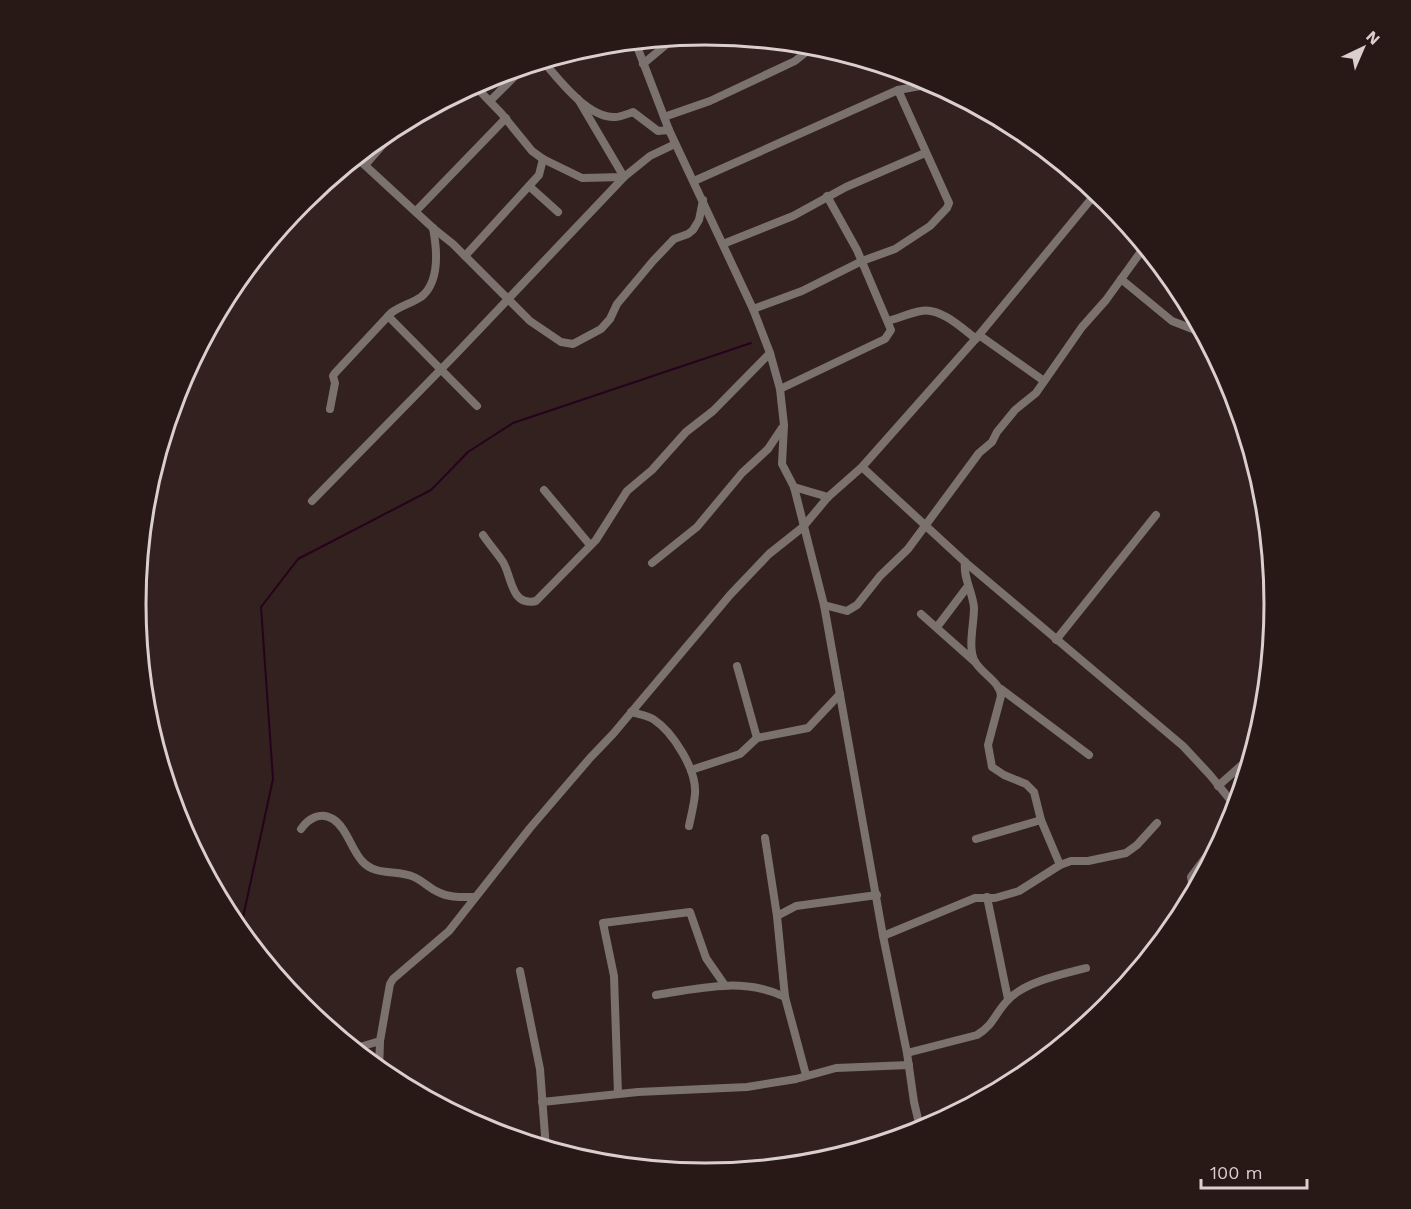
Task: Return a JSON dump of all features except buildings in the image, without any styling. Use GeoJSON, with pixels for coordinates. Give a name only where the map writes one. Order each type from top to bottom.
{"type":"FeatureCollection","features":[{"type":"Feature","properties":{"kind":"street"},"geometry":{"type":"LineString","coordinates":[[643,64],[664,47]]}},
{"type":"Feature","properties":{"kind":"street"},"geometry":{"type":"LineString","coordinates":[[638,49],[675,144],[703,200],[771,353],[780,389],[784,425],[782,464],[794,488],[824,605],[919,1122]]}},
{"type":"Feature","properties":{"kind":"street"},"geometry":{"type":"LineString","coordinates":[[664,117],[710,101],[795,61],[804,54]]}},
{"type":"Feature","properties":{"kind":"street"},"geometry":{"type":"LineString","coordinates":[[549,68],[578,99],[624,177]]}},
{"type":"Feature","properties":{"kind":"street"},"geometry":{"type":"LineString","coordinates":[[490,101],[510,81]]}},
{"type":"Feature","properties":{"kind":"street"},"geometry":{"type":"LineString","coordinates":[[694,181],[897,90],[916,87]]}},
{"type":"Feature","properties":{"kind":"street"},"geometry":{"type":"LineString","coordinates":[[753,309],[802,291],[862,261],[895,249],[930,226],[947,208],[949,203],[897,90]]}},
{"type":"Feature","properties":{"kind":"street"},"geometry":{"type":"LineString","coordinates":[[481,92],[506,118],[532,151],[543,159],[582,178],[624,177]]}},
{"type":"Feature","properties":{"kind":"street"},"geometry":{"type":"LineString","coordinates":[[578,99],[607,116],[617,117],[633,112],[658,131],[669,130]]}},
{"type":"Feature","properties":{"kind":"street"},"geometry":{"type":"LineString","coordinates":[[416,212],[506,118]]}},
{"type":"Feature","properties":{"kind":"street"},"geometry":{"type":"LineString","coordinates":[[312,501],[624,177],[650,156],[675,144]]}},
{"type":"Feature","properties":{"kind":"street"},"geometry":{"type":"LineString","coordinates":[[723,244],[793,216],[827,196],[925,153]]}},
{"type":"Feature","properties":{"kind":"street"},"geometry":{"type":"LineString","coordinates":[[365,165],[375,154]]}},
{"type":"Feature","properties":{"kind":"street"},"geometry":{"type":"LineString","coordinates":[[465,256],[539,174],[543,159]]}},
{"type":"Feature","properties":{"kind":"street"},"geometry":{"type":"LineString","coordinates":[[363,163],[546,333],[561,342],[573,344],[601,329],[610,319],[617,304],[653,261],[674,239],[693,230],[699,220],[703,200]]}},
{"type":"Feature","properties":{"kind":"street"},"geometry":{"type":"LineString","coordinates":[[529,186],[558,212]]}},
{"type":"Feature","properties":{"kind":"street"},"geometry":{"type":"LineString","coordinates":[[780,389],[885,339],[891,330],[862,261],[827,196]]}},
{"type":"Feature","properties":{"kind":"street"},"geometry":{"type":"LineString","coordinates":[[379,1059],[380,1041],[390,984],[449,931],[530,828],[736,587],[769,554],[803,527],[828,497],[862,467],[978,337],[1091,200]]}},
{"type":"Feature","properties":{"kind":"street"},"geometry":{"type":"LineString","coordinates":[[330,409],[335,373],[388,316],[400,306],[418,299],[429,286],[436,261],[433,228]]}},
{"type":"Feature","properties":{"kind":"street"},"geometry":{"type":"LineString","coordinates":[[824,605],[847,611],[857,605],[880,576],[908,549],[978,453],[992,442],[1006,420],[1036,393],[1082,327],[1106,300],[1140,253]]}},
{"type":"Feature","properties":{"kind":"street"},"geometry":{"type":"LineString","coordinates":[[1121,279],[1172,321],[1192,329]]}},
{"type":"Feature","properties":{"kind":"street"},"geometry":{"type":"LineString","coordinates":[[888,321],[922,310],[933,311],[978,337],[1044,381]]}},
{"type":"Feature","properties":{"kind":"street"},"geometry":{"type":"LineString","coordinates":[[388,316],[477,406]]}},
{"type":"Feature","properties":{"kind":"street"},"geometry":{"type":"LineString","coordinates":[[483,535],[503,563],[513,591],[523,601],[536,601],[596,540],[627,491],[652,470],[687,432],[713,411],[771,353]]}},
{"type":"Feature","properties":{"kind":"street"},"geometry":{"type":"LineString","coordinates":[[652,563],[697,526],[742,473],[768,449],[784,425]]}},
{"type":"Feature","properties":{"kind":"street"},"geometry":{"type":"LineString","coordinates":[[862,467],[965,562],[1183,746],[1229,799]]}},
{"type":"Feature","properties":{"kind":"street"},"geometry":{"type":"LineString","coordinates":[[794,488],[828,497]]}},
{"type":"Feature","properties":{"kind":"street"},"geometry":{"type":"LineString","coordinates":[[544,490],[590,545]]}},
{"type":"Feature","properties":{"kind":"street"},"geometry":{"type":"LineString","coordinates":[[1056,640],[1156,515]]}},
{"type":"Feature","properties":{"kind":"street"},"geometry":{"type":"LineString","coordinates":[[965,562],[964,573],[974,606],[972,655],[976,663]]}},
{"type":"Feature","properties":{"kind":"street"},"geometry":{"type":"LineString","coordinates":[[937,627],[968,586]]}},
{"type":"Feature","properties":{"kind":"street"},"geometry":{"type":"LineString","coordinates":[[921,614],[976,663],[1001,689],[1089,755]]}},
{"type":"Feature","properties":{"kind":"street"},"geometry":{"type":"LineString","coordinates":[[737,666],[757,738]]}},
{"type":"Feature","properties":{"kind":"street"},"geometry":{"type":"LineString","coordinates":[[1001,689],[988,745],[993,767],[1004,775],[1026,784],[1034,792],[1041,820],[1060,865]]}},
{"type":"Feature","properties":{"kind":"street"},"geometry":{"type":"LineString","coordinates":[[691,770],[740,754],[757,738],[808,728],[840,694]]}},
{"type":"Feature","properties":{"kind":"street"},"geometry":{"type":"LineString","coordinates":[[631,712],[651,718],[666,730],[674,739],[691,770],[695,794],[689,826]]}},
{"type":"Feature","properties":{"kind":"street"},"geometry":{"type":"LineString","coordinates":[[1218,786],[1241,766]]}},
{"type":"Feature","properties":{"kind":"street"},"geometry":{"type":"LineString","coordinates":[[301,829],[307,820],[324,816],[333,819],[342,829],[362,862],[376,871],[401,873],[414,877],[439,893],[458,898],[475,897]]}},
{"type":"Feature","properties":{"kind":"street"},"geometry":{"type":"LineString","coordinates":[[976,839],[1041,820]]}},
{"type":"Feature","properties":{"kind":"street"},"geometry":{"type":"LineString","coordinates":[[884,936],[975,898],[995,898],[1019,891],[1060,865],[1071,861],[1088,861],[1125,853],[1137,845],[1157,823]]}},
{"type":"Feature","properties":{"kind":"street"},"geometry":{"type":"LineString","coordinates":[[765,838],[777,916],[785,997],[806,1075]]}},
{"type":"Feature","properties":{"kind":"street"},"geometry":{"type":"LineString","coordinates":[[1192,881],[1191,877],[1199,866]]}},
{"type":"Feature","properties":{"kind":"street"},"geometry":{"type":"LineString","coordinates":[[777,916],[796,906],[877,895]]}},
{"type":"Feature","properties":{"kind":"street"},"geometry":{"type":"LineString","coordinates":[[987,897],[1008,999]]}},
{"type":"Feature","properties":{"kind":"street"},"geometry":{"type":"LineString","coordinates":[[618,1094],[614,976],[603,923],[690,912],[706,958],[724,984]]}},
{"type":"Feature","properties":{"kind":"street"},"geometry":{"type":"LineString","coordinates":[[907,1053],[977,1035],[986,1030],[994,1021],[1008,999],[1022,989],[1086,968]]}},
{"type":"Feature","properties":{"kind":"street"},"geometry":{"type":"LineString","coordinates":[[520,971],[540,1069],[545,1140]]}},
{"type":"Feature","properties":{"kind":"street"},"geometry":{"type":"LineString","coordinates":[[656,995],[724,984],[771,990],[785,997]]}},
{"type":"Feature","properties":{"kind":"street"},"geometry":{"type":"LineString","coordinates":[[363,1046],[380,1041]]}},
{"type":"Feature","properties":{"kind":"street"},"geometry":{"type":"LineString","coordinates":[[542,1101],[682,1089],[747,1087],[836,1068],[909,1065]]}},
{"type":"Feature","properties":{"kind":"waterway"},"geometry":{"type":"LineString","coordinates":[[243,919],[273,779],[261,607],[298,559],[431,490],[468,452],[513,423],[751,343]]}}]}
